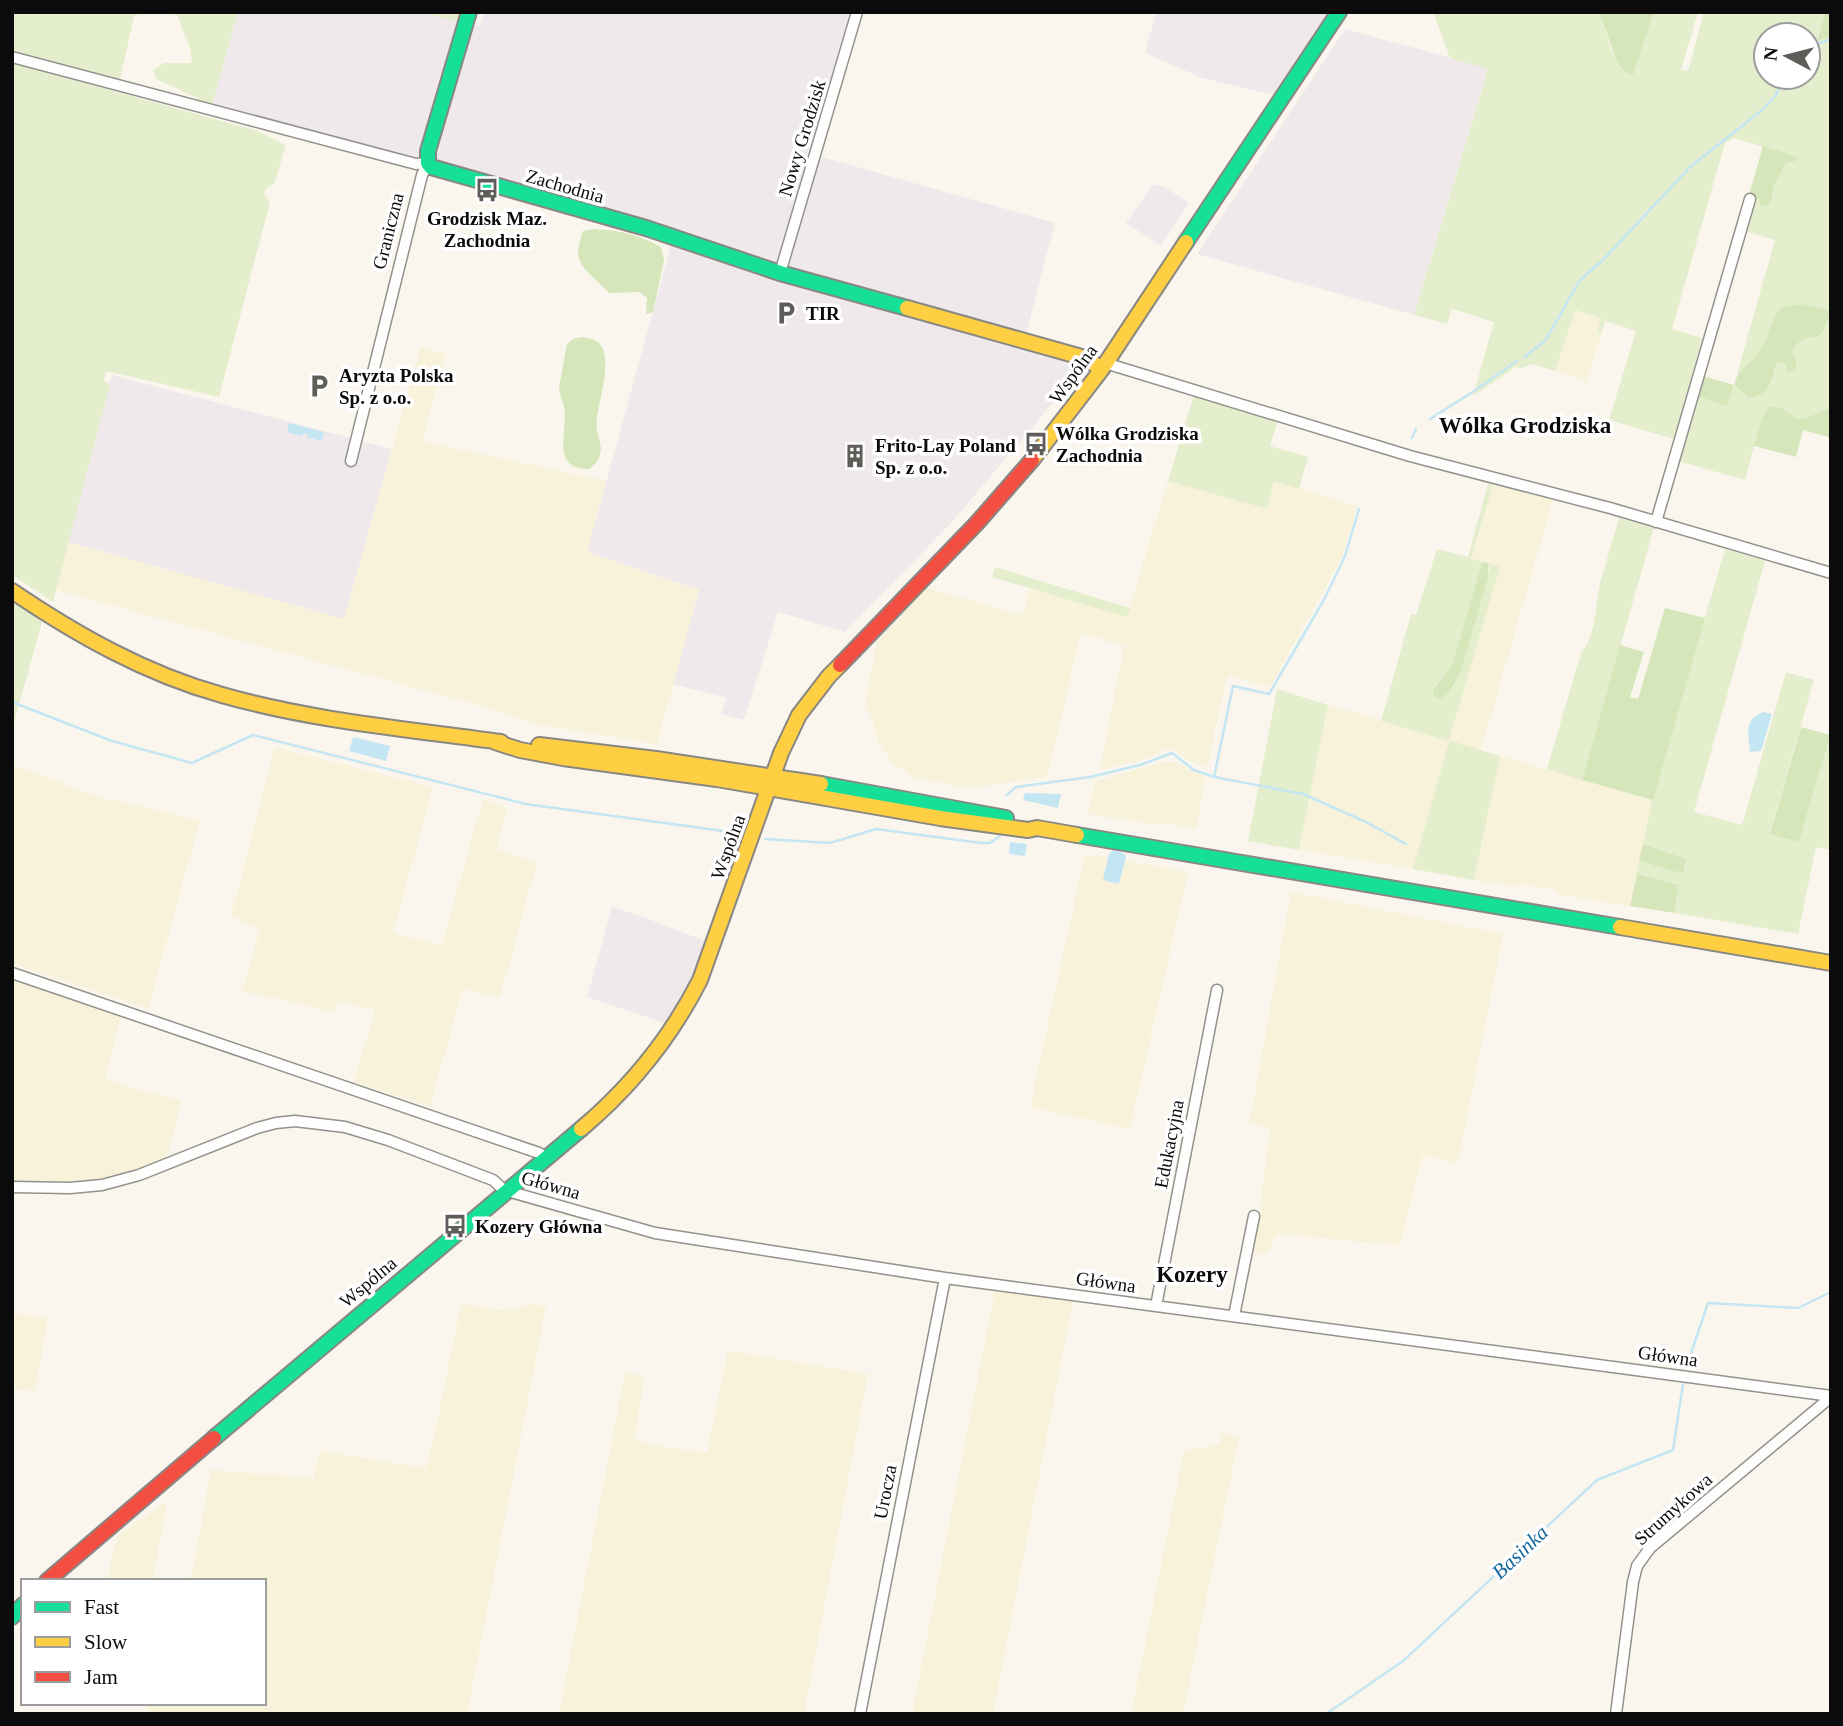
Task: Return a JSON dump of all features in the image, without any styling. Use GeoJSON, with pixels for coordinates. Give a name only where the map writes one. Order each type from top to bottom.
{"type":"FeatureCollection","features":[{"type":"Feature","properties":{"kind":"street","name":"Graniczna"},"geometry":{"type":"LineString","coordinates":[[351,461],[422,175],[428,163],[428,150],[469,12]]}},
{"type":"Feature","properties":{"kind":"street","name":"Nowy Grodzisk"},"geometry":{"type":"LineString","coordinates":[[780,273],[857,12]]}},
{"type":"Feature","properties":{"kind":"street","name":"Wspólna"},"geometry":{"type":"LineString","coordinates":[[49,1579],[602,1111],[649,1062],[686,1008],[700,980],[770,783],[792,727],[809,701],[845,659],[976,523],[1042,448],[1104,366],[1336,17]]}},
{"type":"Feature","properties":{"kind":"street","name":"Zachodnia"},"geometry":{"type":"LineString","coordinates":[[12,57],[416,164],[428,163],[436,169],[646,228],[780,273],[1078,356],[1104,366]]}},
{"type":"Feature","properties":{"kind":"street"},"geometry":{"type":"LineString","coordinates":[[1656,522],[1750,199]]}},
{"type":"Feature","properties":{"kind":"street"},"geometry":{"type":"LineString","coordinates":[[1104,366],[1410,456],[1656,522],[1831,573]]}},
{"type":"Feature","properties":{"kind":"street"},"geometry":{"type":"LineString","coordinates":[[12,591],[64,625],[151,670],[197,688],[313,716],[495,742],[602,752],[770,783],[944,805],[1029,823],[1037,828],[1831,963]]}},
{"type":"Feature","properties":{"kind":"street"},"geometry":{"type":"LineString","coordinates":[[12,973],[526,1148],[547,1158]]}},
{"type":"Feature","properties":{"kind":"street","name":"Edukacyjna"},"geometry":{"type":"LineString","coordinates":[[1156,1306],[1217,990]]}},
{"type":"Feature","properties":{"kind":"street","name":"Główna"},"geometry":{"type":"LineString","coordinates":[[12,1187],[70,1188],[102,1185],[139,1175],[257,1128],[295,1121],[345,1127],[388,1140],[493,1180],[508,1191],[655,1233],[945,1278],[1831,1396]]}},
{"type":"Feature","properties":{"kind":"street"},"geometry":{"type":"LineString","coordinates":[[1234,1316],[1255,1216]]}},
{"type":"Feature","properties":{"kind":"street","name":"Urocza"},"geometry":{"type":"LineString","coordinates":[[860,1714],[945,1278]]}},
{"type":"Feature","properties":{"kind":"street","name":"Strumykowa"},"geometry":{"type":"LineString","coordinates":[[1616,1714],[1637,1566],[1650,1548],[1831,1396]]}},
{"type":"Feature","properties":{"kind":"shaded area"},"geometry":{"type":"Polygon","coordinates":[[[238,12],[420,12],[480,26],[484,12],[855,12],[819,156],[1055,223],[1022,350],[1076,365],[1078,373],[953,521],[845,632],[778,612],[744,720],[721,714],[726,698],[673,684],[699,590],[587,552],[675,231],[212,105],[238,12]]]}},
{"type":"Feature","properties":{"kind":"shaded area"},"geometry":{"type":"Polygon","coordinates":[[[1156,12],[1330,12],[1274,95],[1202,78],[1145,53],[1156,12]]]}},
{"type":"Feature","properties":{"kind":"shaded area"},"geometry":{"type":"Polygon","coordinates":[[[1345,29],[1488,68],[1414,315],[1197,254],[1345,29]]]}},
{"type":"Feature","properties":{"kind":"shaded area"},"geometry":{"type":"Polygon","coordinates":[[[1153,184],[1165,187],[1189,203],[1161,246],[1126,223],[1153,184]]]}},
{"type":"Feature","properties":{"kind":"shaded area"},"geometry":{"type":"Polygon","coordinates":[[[1574,310],[1601,318],[1597,333],[1601,334],[1586,381],[1555,371],[1574,310]]]}},
{"type":"Feature","properties":{"kind":"shaded area"},"geometry":{"type":"Polygon","coordinates":[[[421,347],[446,354],[422,441],[606,481],[587,552],[699,590],[657,744],[539,725],[460,700],[56,590],[68,542],[344,619],[421,347]]]}},
{"type":"Feature","properties":{"kind":"shaded area","name":"Aryzta Polska Sp. z o.o."},"geometry":{"type":"Polygon","coordinates":[[[112,375],[392,449],[344,619],[68,542],[112,375]]]}},
{"type":"Feature","properties":{"kind":"shaded area"},"geometry":{"type":"Polygon","coordinates":[[[1168,481],[1266,509],[1274,481],[1357,506],[1342,557],[1270,687],[1227,675],[1207,768],[1193,763],[1170,748],[1140,761],[1100,769],[1124,646],[1081,633],[1047,777],[968,788],[916,778],[895,765],[877,738],[865,704],[877,641],[926,588],[1022,615],[1030,588],[1127,616],[1168,481]]]}},
{"type":"Feature","properties":{"kind":"shaded area"},"geometry":{"type":"Polygon","coordinates":[[[1493,485],[1553,500],[1481,750],[1449,741],[1413,869],[1299,850],[1328,705],[1449,740],[1499,567],[1471,559],[1493,485]]]}},
{"type":"Feature","properties":{"kind":"shaded area"},"geometry":{"type":"Polygon","coordinates":[[[275,747],[433,787],[393,933],[442,945],[483,799],[507,808],[496,850],[537,862],[500,998],[463,988],[430,1106],[354,1082],[375,1010],[338,1001],[335,1012],[242,991],[260,930],[231,916],[275,747]]]}},
{"type":"Feature","properties":{"kind":"shaded area"},"geometry":{"type":"Polygon","coordinates":[[[1500,756],[1652,800],[1630,906],[1558,894],[1554,890],[1520,884],[1514,886],[1474,880],[1500,756]]]}},
{"type":"Feature","properties":{"kind":"shaded area"},"geometry":{"type":"Polygon","coordinates":[[[1164,762],[1175,762],[1205,777],[1197,829],[1088,814],[1095,781],[1164,762]]]}},
{"type":"Feature","properties":{"kind":"shaded area"},"geometry":{"type":"Polygon","coordinates":[[[12,764],[99,797],[200,820],[148,1009],[12,964],[12,764]]]}},
{"type":"Feature","properties":{"kind":"shaded area"},"geometry":{"type":"Polygon","coordinates":[[[1085,854],[1108,858],[1103,880],[1119,884],[1125,861],[1188,872],[1130,1129],[1030,1107],[1085,854]]]}},
{"type":"Feature","properties":{"kind":"shaded area"},"geometry":{"type":"Polygon","coordinates":[[[1291,892],[1503,934],[1458,1163],[1423,1155],[1400,1245],[1276,1234],[1268,1254],[1254,1253],[1270,1129],[1250,1121],[1291,892]]]}},
{"type":"Feature","properties":{"kind":"shaded area"},"geometry":{"type":"Polygon","coordinates":[[[612,907],[708,942],[680,1001],[664,1023],[587,997],[612,907]]]}},
{"type":"Feature","properties":{"kind":"shaded area"},"geometry":{"type":"Polygon","coordinates":[[[12,978],[121,1015],[105,1080],[181,1101],[166,1160],[131,1173],[74,1183],[12,1187],[12,978]]]}},
{"type":"Feature","properties":{"kind":"shaded area"},"geometry":{"type":"Polygon","coordinates":[[[995,1290],[1073,1301],[993,1714],[912,1714],[995,1290]]]}},
{"type":"Feature","properties":{"kind":"shaded area"},"geometry":{"type":"Polygon","coordinates":[[[461,1304],[506,1311],[536,1304],[546,1307],[467,1714],[154,1714],[143,1705],[266,1705],[266,1579],[191,1579],[211,1470],[313,1478],[320,1451],[426,1468],[461,1304]]]}},
{"type":"Feature","properties":{"kind":"shaded area"},"geometry":{"type":"Polygon","coordinates":[[[12,1314],[48,1317],[35,1391],[12,1389],[12,1314]]]}},
{"type":"Feature","properties":{"kind":"shaded area"},"geometry":{"type":"Polygon","coordinates":[[[728,1351],[868,1374],[804,1714],[559,1714],[625,1373],[644,1376],[635,1440],[662,1447],[707,1452],[728,1351]]]}},
{"type":"Feature","properties":{"kind":"shaded area"},"geometry":{"type":"Polygon","coordinates":[[[1222,1434],[1239,1437],[1183,1714],[1131,1714],[1184,1451],[1220,1444],[1222,1434]]]}},
{"type":"Feature","properties":{"kind":"shaded area"},"geometry":{"type":"Polygon","coordinates":[[[167,1502],[153,1579],[108,1579],[113,1550],[119,1535],[167,1502]]]}},
{"type":"Feature","properties":{"kind":"green space"},"geometry":{"type":"Polygon","coordinates":[[[12,12],[143,12],[134,16],[120,80],[12,50],[12,12]]]}},
{"type":"Feature","properties":{"kind":"green space"},"geometry":{"type":"Polygon","coordinates":[[[162,12],[238,12],[212,105],[156,79],[153,70],[164,63],[192,63],[190,48],[177,15],[162,12]]]}},
{"type":"Feature","properties":{"kind":"green space"},"geometry":{"type":"Polygon","coordinates":[[[420,12],[466,12],[463,23],[420,12]]]}},
{"type":"Feature","properties":{"kind":"green space"},"geometry":{"type":"Polygon","coordinates":[[[1433,12],[1599,12],[1612,52],[1633,75],[1654,12],[1698,12],[1681,70],[1688,71],[1704,12],[1825,12],[1822,22],[1752,21],[1752,91],[1822,91],[1822,39],[1831,36],[1831,408],[1797,419],[1782,408],[1773,406],[1762,417],[1745,480],[1678,461],[1697,396],[1734,385],[1745,395],[1774,374],[1777,363],[1784,362],[1786,369],[1799,341],[1812,338],[1826,328],[1830,312],[1804,304],[1776,314],[1760,351],[1737,374],[1775,240],[1744,231],[1754,196],[1772,200],[1773,188],[1786,163],[1793,162],[1798,157],[1734,138],[1725,143],[1672,329],[1702,338],[1674,439],[1609,420],[1636,331],[1605,321],[1601,334],[1597,333],[1601,318],[1575,310],[1555,371],[1533,364],[1516,367],[1473,396],[1494,322],[1452,309],[1447,324],[1414,315],[1488,69],[1450,58],[1433,12]]]}},
{"type":"Feature","properties":{"kind":"green space"},"geometry":{"type":"Polygon","coordinates":[[[1599,12],[1654,12],[1633,75],[1624,71],[1617,62],[1599,12]]]}},
{"type":"Feature","properties":{"kind":"green space"},"geometry":{"type":"Polygon","coordinates":[[[1825,12],[1831,12],[1831,36],[1822,39],[1825,12]]]}},
{"type":"Feature","properties":{"kind":"green space"},"geometry":{"type":"Polygon","coordinates":[[[12,63],[258,131],[286,145],[274,184],[267,188],[264,194],[270,202],[219,397],[106,371],[104,380],[110,385],[53,602],[12,575],[12,63]]]}},
{"type":"Feature","properties":{"kind":"green space"},"geometry":{"type":"Polygon","coordinates":[[[1763,146],[1798,157],[1796,161],[1786,163],[1773,188],[1772,200],[1765,206],[1761,205],[1759,198],[1749,195],[1763,146]]]}},
{"type":"Feature","properties":{"kind":"green space"},"geometry":{"type":"Polygon","coordinates":[[[595,229],[629,234],[661,247],[664,260],[653,312],[646,314],[647,298],[640,292],[609,293],[582,265],[578,254],[583,231],[595,229]]]}},
{"type":"Feature","properties":{"kind":"green space"},"geometry":{"type":"Polygon","coordinates":[[[1803,304],[1830,311],[1827,324],[1818,336],[1797,344],[1792,352],[1797,362],[1795,371],[1788,372],[1784,362],[1777,363],[1769,386],[1761,395],[1755,397],[1748,397],[1734,385],[1741,371],[1761,349],[1780,308],[1803,304]]]}},
{"type":"Feature","properties":{"kind":"green space"},"geometry":{"type":"Polygon","coordinates":[[[582,337],[598,342],[605,357],[596,425],[601,449],[590,469],[578,468],[566,458],[563,442],[565,411],[559,388],[567,344],[582,337]]]}},
{"type":"Feature","properties":{"kind":"green space"},"geometry":{"type":"Polygon","coordinates":[[[1703,376],[1734,385],[1727,406],[1697,396],[1703,376]]]}},
{"type":"Feature","properties":{"kind":"green space"},"geometry":{"type":"Polygon","coordinates":[[[1194,395],[1278,420],[1270,446],[1308,457],[1299,489],[1274,481],[1267,509],[1168,481],[1194,395]]]}},
{"type":"Feature","properties":{"kind":"green space"},"geometry":{"type":"Polygon","coordinates":[[[1769,407],[1782,408],[1797,419],[1831,408],[1831,438],[1803,430],[1796,457],[1754,446],[1762,417],[1769,407]]]}},
{"type":"Feature","properties":{"kind":"green space"},"geometry":{"type":"Polygon","coordinates":[[[1488,484],[1493,485],[1471,558],[1482,562],[1457,653],[1449,672],[1436,684],[1433,695],[1438,699],[1442,697],[1456,682],[1489,570],[1488,563],[1500,567],[1449,740],[1500,756],[1474,880],[1413,869],[1449,741],[1381,721],[1411,614],[1416,615],[1437,549],[1468,557],[1488,484]]]}},
{"type":"Feature","properties":{"kind":"green space"},"geometry":{"type":"Polygon","coordinates":[[[1619,518],[1654,528],[1582,780],[1547,769],[1581,653],[1593,629],[1600,583],[1619,518]]]}},
{"type":"Feature","properties":{"kind":"green space"},"geometry":{"type":"Polygon","coordinates":[[[1725,549],[1765,561],[1694,812],[1742,825],[1786,672],[1814,680],[1770,833],[1799,842],[1831,730],[1831,850],[1816,847],[1798,934],[1674,913],[1679,885],[1637,874],[1639,861],[1680,873],[1685,866],[1684,858],[1643,844],[1652,800],[1725,549]]]}},
{"type":"Feature","properties":{"kind":"green space"},"geometry":{"type":"Polygon","coordinates":[[[1482,562],[1488,563],[1488,577],[1460,674],[1450,691],[1438,699],[1433,695],[1434,691],[1453,663],[1482,562]]]}},
{"type":"Feature","properties":{"kind":"green space"},"geometry":{"type":"Polygon","coordinates":[[[995,567],[1130,608],[1127,617],[992,577],[995,567]]]}},
{"type":"Feature","properties":{"kind":"green space"},"geometry":{"type":"Polygon","coordinates":[[[12,601],[42,622],[12,730],[12,601]]]}},
{"type":"Feature","properties":{"kind":"green space"},"geometry":{"type":"Polygon","coordinates":[[[1665,608],[1705,618],[1653,800],[1582,780],[1620,645],[1644,652],[1630,697],[1638,699],[1665,608]]]}},
{"type":"Feature","properties":{"kind":"green space"},"geometry":{"type":"Polygon","coordinates":[[[1277,689],[1328,705],[1299,850],[1248,841],[1277,689]]]}},
{"type":"Feature","properties":{"kind":"green space"},"geometry":{"type":"Polygon","coordinates":[[[1801,727],[1830,735],[1799,842],[1770,834],[1801,727]]]}},
{"type":"Feature","properties":{"kind":"green space"},"geometry":{"type":"Polygon","coordinates":[[[1643,844],[1684,858],[1686,860],[1683,872],[1639,861],[1643,844]]]}},
{"type":"Feature","properties":{"kind":"green space"},"geometry":{"type":"Polygon","coordinates":[[[1637,874],[1679,885],[1674,913],[1630,906],[1637,874]]]}},
{"type":"Feature","properties":{"kind":"water"},"geometry":{"type":"Polygon","coordinates":[[[289,423],[324,432],[321,441],[307,437],[304,433],[302,436],[287,432],[289,423]]]}},
{"type":"Feature","properties":{"kind":"water"},"geometry":{"type":"Polygon","coordinates":[[[1763,712],[1772,714],[1761,751],[1750,752],[1749,724],[1763,712]]]}},
{"type":"Feature","properties":{"kind":"water"},"geometry":{"type":"Polygon","coordinates":[[[353,737],[390,746],[386,761],[349,751],[353,737]]]}},
{"type":"Feature","properties":{"kind":"water"},"geometry":{"type":"Polygon","coordinates":[[[1025,793],[1061,794],[1058,808],[1023,800],[1025,793]]]}},
{"type":"Feature","properties":{"kind":"water"},"geometry":{"type":"Polygon","coordinates":[[[1010,842],[1027,844],[1025,856],[1009,854],[1010,842]]]}},
{"type":"Feature","properties":{"kind":"water"},"geometry":{"type":"Polygon","coordinates":[[[1113,850],[1124,853],[1126,857],[1119,884],[1103,880],[1109,854],[1113,850]]]}},
{"type":"Feature","properties":{"kind":"waterway"},"geometry":{"type":"LineString","coordinates":[[1822,42],[1831,39]]}},
{"type":"Feature","properties":{"kind":"waterway"},"geometry":{"type":"LineString","coordinates":[[1524,357],[1545,341],[1580,280],[1602,261],[1690,167],[1761,111],[1778,91]]}},
{"type":"Feature","properties":{"kind":"waterway"},"geometry":{"type":"LineString","coordinates":[[1430,419],[1517,361]]}},
{"type":"Feature","properties":{"kind":"waterway"},"geometry":{"type":"LineString","coordinates":[[1412,438],[1416,429]]}},
{"type":"Feature","properties":{"kind":"waterway"},"geometry":{"type":"LineString","coordinates":[[1007,795],[1016,787],[1090,777],[1140,765],[1172,753],[1194,770],[1214,777],[1233,686],[1269,694],[1325,598],[1345,556],[1359,509]]}},
{"type":"Feature","properties":{"kind":"waterway"},"geometry":{"type":"LineString","coordinates":[[12,702],[112,741],[192,763],[253,735],[526,804],[738,833]]}},
{"type":"Feature","properties":{"kind":"waterway"},"geometry":{"type":"LineString","coordinates":[[1214,777],[1303,794],[1366,822],[1406,844]]}},
{"type":"Feature","properties":{"kind":"waterway"},"geometry":{"type":"LineString","coordinates":[[765,839],[830,843],[876,829],[981,843],[990,843],[1000,836]]}},
{"type":"Feature","properties":{"kind":"waterway","name":"Basinka"},"geometry":{"type":"LineString","coordinates":[[1686,1368],[1708,1303],[1798,1308],[1831,1292]]}},
{"type":"Feature","properties":{"kind":"waterway","name":"Basinka"},"geometry":{"type":"LineString","coordinates":[[1326,1714],[1403,1661],[1597,1480],[1673,1450],[1683,1384]]}},
{"type":"Feature","properties":{"kind":"traffic: fast"},"geometry":{"type":"LineString","coordinates":[[469,12],[428,151],[428,163],[431,167],[646,228],[780,273],[907,308]]}},
{"type":"Feature","properties":{"kind":"traffic: fast"},"geometry":{"type":"LineString","coordinates":[[1186,242],[1339,12]]}},
{"type":"Feature","properties":{"kind":"traffic: fast"},"geometry":{"type":"LineString","coordinates":[[821,784],[1006,818]]}},
{"type":"Feature","properties":{"kind":"traffic: fast"},"geometry":{"type":"LineString","coordinates":[[1077,835],[1620,927]]}},
{"type":"Feature","properties":{"kind":"traffic: fast"},"geometry":{"type":"LineString","coordinates":[[214,1438],[581,1129]]}},
{"type":"Feature","properties":{"kind":"traffic: fast"},"geometry":{"type":"LineString","coordinates":[[12,1617],[21,1607]]}},
{"type":"Feature","properties":{"kind":"traffic: slow"},"geometry":{"type":"LineString","coordinates":[[1032,460],[1102,369],[1186,242]]}},
{"type":"Feature","properties":{"kind":"traffic: slow"},"geometry":{"type":"LineString","coordinates":[[907,308],[1085,358],[1102,369]]}},
{"type":"Feature","properties":{"kind":"traffic: slow"},"geometry":{"type":"LineString","coordinates":[[12,591],[113,652],[166,676],[222,695],[326,718],[501,742]]}},
{"type":"Feature","properties":{"kind":"traffic: slow"},"geometry":{"type":"LineString","coordinates":[[581,1129],[633,1079],[663,1042],[688,1002],[700,980],[781,753],[799,715],[840,665]]}},
{"type":"Feature","properties":{"kind":"traffic: slow"},"geometry":{"type":"LineString","coordinates":[[495,742],[563,758],[717,779],[940,818],[1077,835]]}},
{"type":"Feature","properties":{"kind":"traffic: slow"},"geometry":{"type":"LineString","coordinates":[[539,745],[656,759],[821,784]]}},
{"type":"Feature","properties":{"kind":"traffic: slow"},"geometry":{"type":"LineString","coordinates":[[1620,927],[1831,963]]}},
{"type":"Feature","properties":{"kind":"traffic: jam"},"geometry":{"type":"LineString","coordinates":[[840,665],[977,523],[1032,460]]}},
{"type":"Feature","properties":{"kind":"traffic: jam"},"geometry":{"type":"LineString","coordinates":[[49,1579],[214,1438]]}},
{"type":"Feature","properties":{"kind":"place","name":"Grodzisk Maz. Zachodnia"},"geometry":{"type":"Point","coordinates":[487,190]}},
{"type":"Feature","properties":{"kind":"place","name":"TIR"},"geometry":{"type":"Point","coordinates":[786,313]}},
{"type":"Feature","properties":{"kind":"place","name":"Aryzta Polska Sp. z o.o."},"geometry":{"type":"Point","coordinates":[319,386]}},
{"type":"Feature","properties":{"kind":"place","name":"Wólka Grodziska Zachodnia"},"geometry":{"type":"Point","coordinates":[1036,444]}},
{"type":"Feature","properties":{"kind":"place","name":"Frito-Lay Poland Sp. z o.o."},"geometry":{"type":"Point","coordinates":[855,456]}},
{"type":"Feature","properties":{"kind":"place","name":"Kozery Główna"},"geometry":{"type":"Point","coordinates":[455,1226]}},
{"type":"Feature","properties":{"kind":"district","name":"Wólka Grodziska"},"geometry":{"type":"Point","coordinates":[1525,425]}},
{"type":"Feature","properties":{"kind":"district","name":"Kozery"},"geometry":{"type":"Point","coordinates":[1192,1274]}}]}
